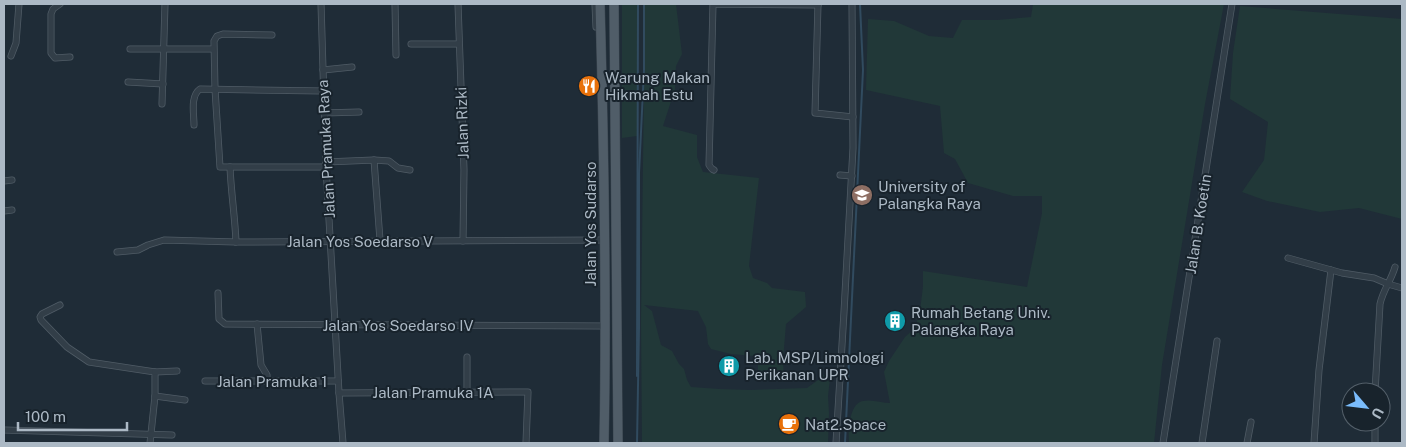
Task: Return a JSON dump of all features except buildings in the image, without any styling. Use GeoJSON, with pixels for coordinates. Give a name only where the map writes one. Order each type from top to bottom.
{"type":"FeatureCollection","features":[{"type":"Feature","properties":{"kind":"main road","name":"Jalan Yos Sudarso"},"geometry":{"type":"LineString","coordinates":[[600,4],[604,172],[604,443]]}},
{"type":"Feature","properties":{"kind":"main road","name":"Jalan Yos Sudarso"},"geometry":{"type":"LineString","coordinates":[[614,4],[618,443]]}},
{"type":"Feature","properties":{"kind":"main road"},"geometry":{"type":"LineString","coordinates":[[603,145],[616,145]]}},
{"type":"Feature","properties":{"kind":"main road"},"geometry":{"type":"LineString","coordinates":[[604,368],[618,368]]}},
{"type":"Feature","properties":{"kind":"street"},"geometry":{"type":"LineString","coordinates":[[11,56],[16,44],[19,4]]}},
{"type":"Feature","properties":{"kind":"street"},"geometry":{"type":"LineString","coordinates":[[60,4],[51,14],[51,53],[55,58],[70,57]]}},
{"type":"Feature","properties":{"kind":"street"},"geometry":{"type":"LineString","coordinates":[[162,104],[165,4]]}},
{"type":"Feature","properties":{"kind":"street","name":"Jalan Pramuka Raya"},"geometry":{"type":"LineString","coordinates":[[321,4],[326,164],[343,443]]}},
{"type":"Feature","properties":{"kind":"street"},"geometry":{"type":"LineString","coordinates":[[395,4],[396,55]]}},
{"type":"Feature","properties":{"kind":"street","name":"Jalan Rizki"},"geometry":{"type":"LineString","coordinates":[[458,4],[464,170],[463,241]]}},
{"type":"Feature","properties":{"kind":"street"},"geometry":{"type":"LineString","coordinates":[[595,4],[604,172]]}},
{"type":"Feature","properties":{"kind":"street"},"geometry":{"type":"LineString","coordinates":[[714,170],[709,165],[713,4],[818,4],[815,112],[853,118]]}},
{"type":"Feature","properties":{"kind":"street"},"geometry":{"type":"LineString","coordinates":[[836,443],[852,176],[852,4]]}},
{"type":"Feature","properties":{"kind":"street","name":"Jalan B. Koetin"},"geometry":{"type":"LineString","coordinates":[[1163,443],[1232,4]]}},
{"type":"Feature","properties":{"kind":"street"},"geometry":{"type":"LineString","coordinates":[[272,35],[220,34],[215,38],[213,49],[220,167],[326,164],[374,160],[387,161],[410,170]]}},
{"type":"Feature","properties":{"kind":"street"},"geometry":{"type":"LineString","coordinates":[[411,44],[458,44]]}},
{"type":"Feature","properties":{"kind":"street"},"geometry":{"type":"LineString","coordinates":[[130,49],[213,49]]}},
{"type":"Feature","properties":{"kind":"street"},"geometry":{"type":"LineString","coordinates":[[323,70],[352,67]]}},
{"type":"Feature","properties":{"kind":"street"},"geometry":{"type":"LineString","coordinates":[[128,82],[163,84]]}},
{"type":"Feature","properties":{"kind":"street"},"geometry":{"type":"LineString","coordinates":[[194,125],[194,99],[196,92],[200,89],[323,91]]}},
{"type":"Feature","properties":{"kind":"street"},"geometry":{"type":"LineString","coordinates":[[324,113],[359,112]]}},
{"type":"Feature","properties":{"kind":"street"},"geometry":{"type":"LineString","coordinates":[[374,160],[380,240]]}},
{"type":"Feature","properties":{"kind":"street"},"geometry":{"type":"LineString","coordinates":[[230,167],[236,242]]}},
{"type":"Feature","properties":{"kind":"street"},"geometry":{"type":"LineString","coordinates":[[840,175],[852,176]]}},
{"type":"Feature","properties":{"kind":"street"},"geometry":{"type":"LineString","coordinates":[[4,181],[12,180]]}},
{"type":"Feature","properties":{"kind":"street"},"geometry":{"type":"LineString","coordinates":[[4,211],[12,210]]}},
{"type":"Feature","properties":{"kind":"street","name":"Jalan Yos Soedarso V"},"geometry":{"type":"LineString","coordinates":[[117,252],[138,250],[164,240],[330,242],[380,240],[604,240]]}},
{"type":"Feature","properties":{"kind":"street"},"geometry":{"type":"LineString","coordinates":[[1288,258],[1331,270],[1374,278],[1402,288]]}},
{"type":"Feature","properties":{"kind":"street"},"geometry":{"type":"LineString","coordinates":[[1376,382],[1380,304],[1395,267]]}},
{"type":"Feature","properties":{"kind":"street"},"geometry":{"type":"LineString","coordinates":[[1314,443],[1319,370],[1331,270]]}},
{"type":"Feature","properties":{"kind":"street","name":"Jalan Yos Soedarso IV"},"geometry":{"type":"LineString","coordinates":[[218,293],[219,319],[222,323],[604,326]]}},
{"type":"Feature","properties":{"kind":"street"},"geometry":{"type":"LineString","coordinates":[[60,306],[42,314],[40,318],[67,347],[85,360],[95,364],[155,372],[177,371]]}},
{"type":"Feature","properties":{"kind":"street"},"geometry":{"type":"LineString","coordinates":[[257,324],[261,365],[268,381]]}},
{"type":"Feature","properties":{"kind":"street"},"geometry":{"type":"LineString","coordinates":[[1202,443],[1216,341]]}},
{"type":"Feature","properties":{"kind":"street"},"geometry":{"type":"LineString","coordinates":[[467,358],[467,392]]}},
{"type":"Feature","properties":{"kind":"street"},"geometry":{"type":"LineString","coordinates":[[150,443],[155,396],[155,372]]}},
{"type":"Feature","properties":{"kind":"street","name":"Jalan Pramuka 1"},"geometry":{"type":"LineString","coordinates":[[205,381],[338,381]]}},
{"type":"Feature","properties":{"kind":"street","name":"Jalan Pramuka 1A"},"geometry":{"type":"LineString","coordinates":[[339,393],[528,392],[526,443]]}},
{"type":"Feature","properties":{"kind":"street"},"geometry":{"type":"LineString","coordinates":[[155,396],[185,400]]}},
{"type":"Feature","properties":{"kind":"street"},"geometry":{"type":"LineString","coordinates":[[1247,443],[1251,422]]}},
{"type":"Feature","properties":{"kind":"street"},"geometry":{"type":"LineString","coordinates":[[4,430],[172,435]]}},
{"type":"Feature","properties":{"kind":"green space"},"geometry":{"type":"Polygon","coordinates":[[[622,4],[637,4],[637,136],[622,138],[622,4]]]}},
{"type":"Feature","properties":{"kind":"green space"},"geometry":{"type":"Polygon","coordinates":[[[645,4],[676,4],[682,54],[676,66],[675,89],[663,126],[697,135],[697,157],[703,172],[759,178],[749,266],[753,278],[767,283],[772,288],[805,292],[806,307],[786,324],[783,360],[784,380],[758,379],[758,364],[754,356],[731,354],[711,349],[708,344],[706,327],[698,311],[644,305],[652,311],[661,345],[672,351],[684,369],[691,387],[750,390],[807,388],[821,378],[822,375],[828,375],[830,379],[828,443],[642,443],[641,321],[645,4]]]}},
{"type":"Feature","properties":{"kind":"green space"},"geometry":{"type":"Polygon","coordinates":[[[1033,4],[1224,4],[1205,104],[1162,365],[1154,443],[849,443],[850,419],[858,403],[870,400],[890,403],[884,372],[905,337],[915,328],[920,311],[923,271],[1027,287],[1042,213],[1042,196],[1013,196],[968,183],[955,159],[944,153],[940,106],[866,90],[868,19],[894,21],[929,36],[953,38],[962,20],[997,20],[1031,17],[1033,4]]]}},
{"type":"Feature","properties":{"kind":"green space"},"geometry":{"type":"Polygon","coordinates":[[[1240,6],[1402,19],[1402,219],[1359,208],[1320,212],[1267,201],[1242,192],[1264,160],[1268,122],[1230,99],[1233,53],[1240,6]]]}},
{"type":"Feature","properties":{"kind":"waterway"},"geometry":{"type":"LineString","coordinates":[[637,376],[638,4]]}},
{"type":"Feature","properties":{"kind":"waterway"},"geometry":{"type":"LineString","coordinates":[[637,443],[639,173],[644,70],[644,4]]}},
{"type":"Feature","properties":{"kind":"waterway"},"geometry":{"type":"LineString","coordinates":[[845,443],[863,70],[860,4]]}},
{"type":"Feature","properties":{"kind":"place","name":"Warung Makan Hikmah Estu"},"geometry":{"type":"Point","coordinates":[589,86]}},
{"type":"Feature","properties":{"kind":"place","name":"University of Palangka Raya"},"geometry":{"type":"Point","coordinates":[862,195]}},
{"type":"Feature","properties":{"kind":"place","name":"Rumah Betang Univ. Palangka Raya"},"geometry":{"type":"Point","coordinates":[895,321]}},
{"type":"Feature","properties":{"kind":"place","name":"Lab. MSP/Limnologi Perikanan UPR"},"geometry":{"type":"Point","coordinates":[729,366]}},
{"type":"Feature","properties":{"kind":"place","name":"Nat2.Space"},"geometry":{"type":"Point","coordinates":[789,424]}}]}
